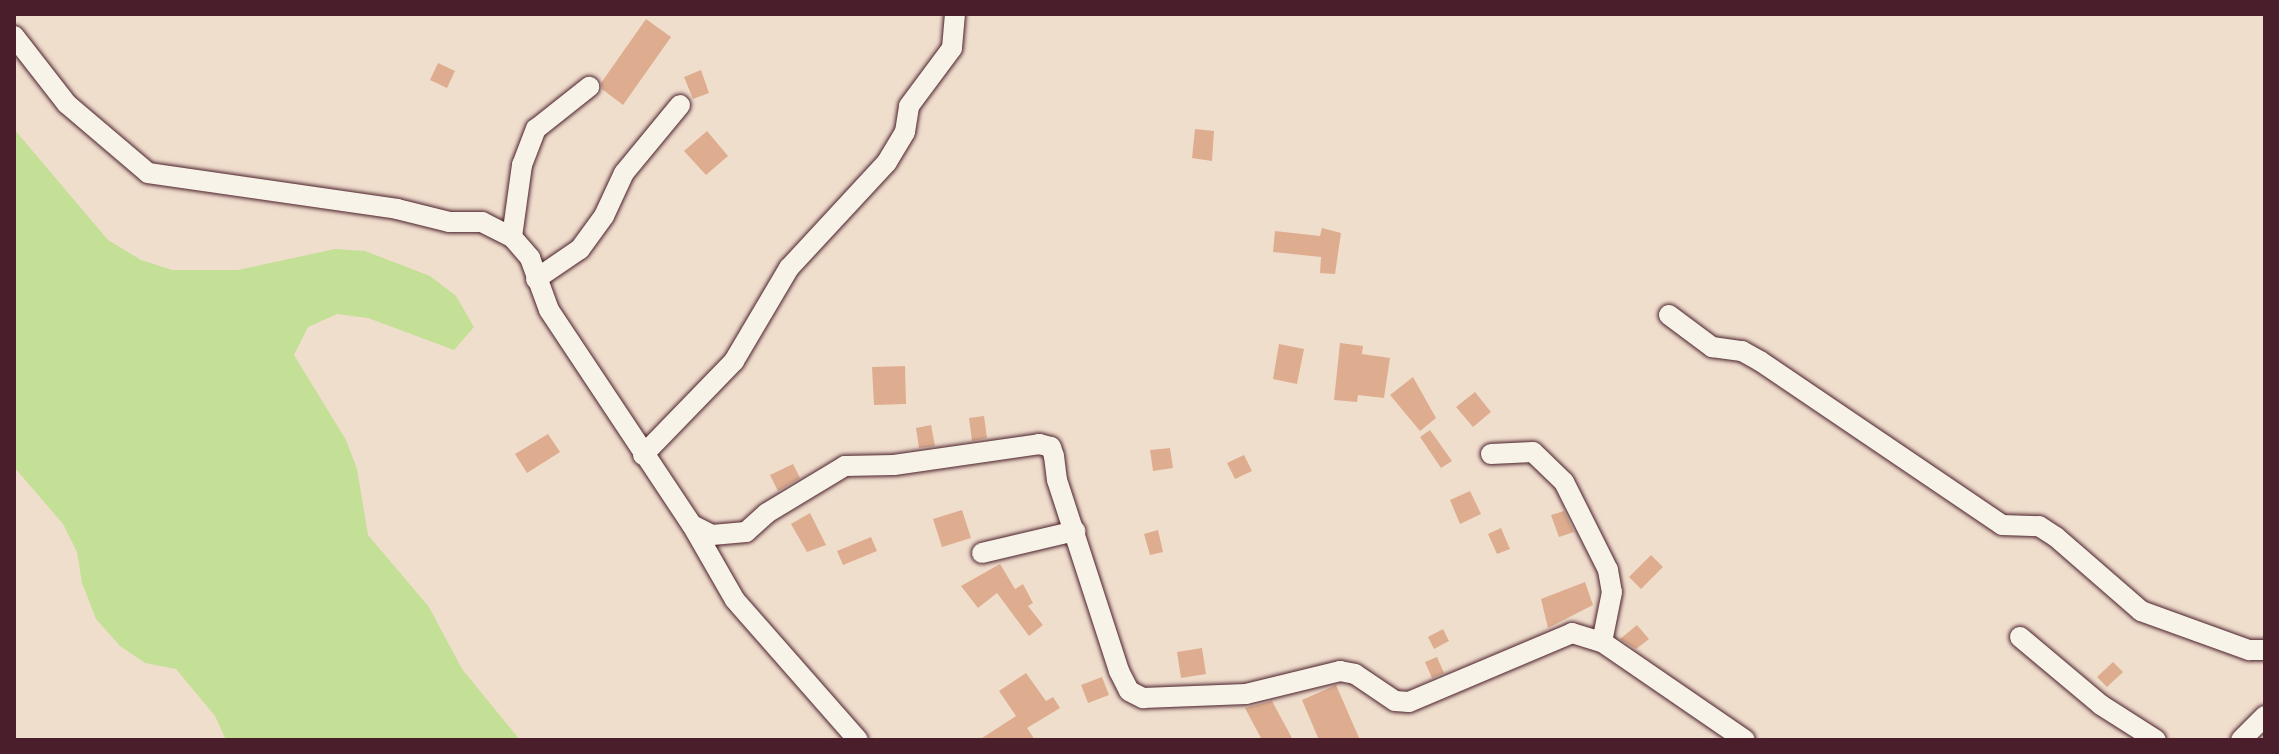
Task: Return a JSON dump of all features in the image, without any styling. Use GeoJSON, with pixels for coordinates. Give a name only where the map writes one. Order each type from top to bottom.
{"type":"FeatureCollection","features":[{"type":"Feature","properties":{"kind":"street"},"geometry":{"type":"LineString","coordinates":[[643,455],[734,361],[789,268],[887,162],[905,132],[909,106],[952,48],[955,14]]}},
{"type":"Feature","properties":{"kind":"street"},"geometry":{"type":"LineString","coordinates":[[14,36],[67,104],[148,173],[397,209],[449,222],[482,222],[512,237],[530,258],[549,310],[692,525],[735,600],[858,740]]}},
{"type":"Feature","properties":{"kind":"street"},"geometry":{"type":"LineString","coordinates":[[512,237],[522,165],[536,129],[589,87]]}},
{"type":"Feature","properties":{"kind":"street"},"geometry":{"type":"LineString","coordinates":[[536,279],[580,249],[604,216],[624,173],[680,105]]}},
{"type":"Feature","properties":{"kind":"street"},"geometry":{"type":"LineString","coordinates":[[1669,315],[1712,347],[1742,351],[1760,361],[2002,525],[2039,526],[2056,537],[2141,611],[2249,650],[2265,650]]}},
{"type":"Feature","properties":{"kind":"street"},"geometry":{"type":"LineString","coordinates":[[692,525],[712,535],[746,532],[767,513],[845,466],[894,465],[1039,444],[1051,447],[1119,671],[1129,691],[1143,698],[1246,694],[1340,671],[1355,674],[1395,701],[1409,702],[1572,633],[1602,642],[1745,740]]}},
{"type":"Feature","properties":{"kind":"street"},"geometry":{"type":"LineString","coordinates":[[1491,454],[1533,452],[1564,482],[1608,570],[1612,592],[1602,642]]}},
{"type":"Feature","properties":{"kind":"street"},"geometry":{"type":"LineString","coordinates":[[982,553],[1075,531]]}},
{"type":"Feature","properties":{"kind":"street"},"geometry":{"type":"LineString","coordinates":[[2020,637],[2101,705],[2156,740]]}},
{"type":"Feature","properties":{"kind":"street"},"geometry":{"type":"LineString","coordinates":[[2241,740],[2265,716]]}},
{"type":"Feature","properties":{"kind":"green space"},"geometry":{"type":"Polygon","coordinates":[[[14,129],[108,240],[141,260],[172,270],[238,270],[335,249],[365,251],[430,276],[456,296],[474,327],[454,350],[368,318],[337,314],[308,327],[294,355],[346,440],[357,469],[368,535],[429,607],[462,669],[520,740],[226,740],[215,716],[176,669],[145,663],[120,646],[96,619],[82,583],[77,552],[63,524],[14,467],[14,129]]]}},
{"type":"Feature","properties":{"kind":"building"},"geometry":{"type":"Polygon","coordinates":[[[646,19],[671,37],[623,105],[602,89],[601,83],[646,19]]]}},
{"type":"Feature","properties":{"kind":"building"},"geometry":{"type":"Polygon","coordinates":[[[438,63],[455,71],[447,88],[430,80],[438,63]]]}},
{"type":"Feature","properties":{"kind":"building"},"geometry":{"type":"Polygon","coordinates":[[[701,70],[709,93],[693,99],[684,77],[701,70]]]}},
{"type":"Feature","properties":{"kind":"building"},"geometry":{"type":"Polygon","coordinates":[[[1195,129],[1214,131],[1212,161],[1192,158],[1195,129]]]}},
{"type":"Feature","properties":{"kind":"building"},"geometry":{"type":"Polygon","coordinates":[[[707,131],[728,156],[706,175],[684,151],[707,131]]]}},
{"type":"Feature","properties":{"kind":"building"},"geometry":{"type":"Polygon","coordinates":[[[1322,228],[1341,233],[1335,274],[1320,273],[1321,257],[1273,252],[1275,231],[1320,236],[1322,228]]]}},
{"type":"Feature","properties":{"kind":"building"},"geometry":{"type":"Polygon","coordinates":[[[1340,343],[1363,346],[1362,354],[1390,358],[1384,398],[1358,395],[1357,402],[1334,400],[1340,343]]]}},
{"type":"Feature","properties":{"kind":"building"},"geometry":{"type":"Polygon","coordinates":[[[1279,344],[1304,349],[1297,384],[1273,379],[1279,344]]]}},
{"type":"Feature","properties":{"kind":"building"},"geometry":{"type":"Polygon","coordinates":[[[905,366],[906,404],[874,405],[872,367],[905,366]]]}},
{"type":"Feature","properties":{"kind":"building"},"geometry":{"type":"Polygon","coordinates":[[[1413,377],[1436,418],[1420,431],[1390,395],[1413,377]]]}},
{"type":"Feature","properties":{"kind":"building"},"geometry":{"type":"Polygon","coordinates":[[[1475,392],[1491,412],[1473,427],[1456,407],[1475,392]]]}},
{"type":"Feature","properties":{"kind":"building"},"geometry":{"type":"Polygon","coordinates":[[[984,416],[987,438],[972,441],[969,418],[984,416]]]}},
{"type":"Feature","properties":{"kind":"building"},"geometry":{"type":"Polygon","coordinates":[[[931,425],[935,446],[919,448],[916,428],[931,425]]]}},
{"type":"Feature","properties":{"kind":"building"},"geometry":{"type":"Polygon","coordinates":[[[1430,430],[1452,461],[1441,468],[1420,437],[1430,430]]]}},
{"type":"Feature","properties":{"kind":"building"},"geometry":{"type":"Polygon","coordinates":[[[548,434],[560,452],[527,473],[515,454],[548,434]]]}},
{"type":"Feature","properties":{"kind":"building"},"geometry":{"type":"Polygon","coordinates":[[[1170,448],[1173,468],[1153,471],[1150,450],[1170,448]]]}},
{"type":"Feature","properties":{"kind":"building"},"geometry":{"type":"Polygon","coordinates":[[[1244,455],[1252,471],[1235,479],[1227,463],[1244,455]]]}},
{"type":"Feature","properties":{"kind":"building"},"geometry":{"type":"Polygon","coordinates":[[[793,464],[800,478],[778,491],[770,475],[793,464]]]}},
{"type":"Feature","properties":{"kind":"building"},"geometry":{"type":"Polygon","coordinates":[[[1470,491],[1481,514],[1460,524],[1450,500],[1470,491]]]}},
{"type":"Feature","properties":{"kind":"building"},"geometry":{"type":"Polygon","coordinates":[[[962,510],[971,538],[942,547],[933,519],[962,510]]]}},
{"type":"Feature","properties":{"kind":"building"},"geometry":{"type":"Polygon","coordinates":[[[1564,511],[1574,532],[1559,537],[1551,515],[1564,511]]]}},
{"type":"Feature","properties":{"kind":"building"},"geometry":{"type":"Polygon","coordinates":[[[810,513],[826,545],[807,552],[791,524],[810,513]]]}},
{"type":"Feature","properties":{"kind":"building"},"geometry":{"type":"Polygon","coordinates":[[[1501,528],[1510,549],[1497,554],[1488,534],[1501,528]]]}},
{"type":"Feature","properties":{"kind":"building"},"geometry":{"type":"Polygon","coordinates":[[[1158,530],[1163,552],[1150,555],[1144,534],[1158,530]]]}},
{"type":"Feature","properties":{"kind":"building"},"geometry":{"type":"Polygon","coordinates":[[[871,537],[877,551],[843,565],[837,551],[871,537]]]}},
{"type":"Feature","properties":{"kind":"building"},"geometry":{"type":"Polygon","coordinates":[[[1651,555],[1663,567],[1641,589],[1629,577],[1651,555]]]}},
{"type":"Feature","properties":{"kind":"building"},"geometry":{"type":"Polygon","coordinates":[[[1000,564],[1015,589],[1023,584],[1033,603],[1028,606],[1043,625],[1029,636],[997,593],[978,608],[961,586],[1000,564]]]}},
{"type":"Feature","properties":{"kind":"building"},"geometry":{"type":"Polygon","coordinates":[[[1585,582],[1593,605],[1548,628],[1541,599],[1585,582]]]}},
{"type":"Feature","properties":{"kind":"building"},"geometry":{"type":"Polygon","coordinates":[[[1637,625],[1649,639],[1636,649],[1620,639],[1637,625]]]}},
{"type":"Feature","properties":{"kind":"building"},"geometry":{"type":"Polygon","coordinates":[[[1443,629],[1449,641],[1434,649],[1428,637],[1443,629]]]}},
{"type":"Feature","properties":{"kind":"building"},"geometry":{"type":"Polygon","coordinates":[[[1202,648],[1206,674],[1181,678],[1177,652],[1202,648]]]}},
{"type":"Feature","properties":{"kind":"building"},"geometry":{"type":"Polygon","coordinates":[[[1437,657],[1444,673],[1432,678],[1425,662],[1437,657]]]}},
{"type":"Feature","properties":{"kind":"building"},"geometry":{"type":"Polygon","coordinates":[[[2113,662],[2123,672],[2107,687],[2097,677],[2113,662]]]}},
{"type":"Feature","properties":{"kind":"building"},"geometry":{"type":"Polygon","coordinates":[[[1026,673],[1046,701],[1053,697],[1060,708],[1027,728],[1035,740],[979,740],[1016,716],[999,691],[1026,673]]]}},
{"type":"Feature","properties":{"kind":"building"},"geometry":{"type":"Polygon","coordinates":[[[1102,677],[1109,695],[1088,703],[1081,685],[1102,677]]]}},
{"type":"Feature","properties":{"kind":"building"},"geometry":{"type":"Polygon","coordinates":[[[1336,685],[1360,740],[1319,740],[1302,700],[1336,685]]]}},
{"type":"Feature","properties":{"kind":"building"},"geometry":{"type":"Polygon","coordinates":[[[1272,701],[1293,740],[1262,740],[1245,708],[1272,701]]]}}]}
